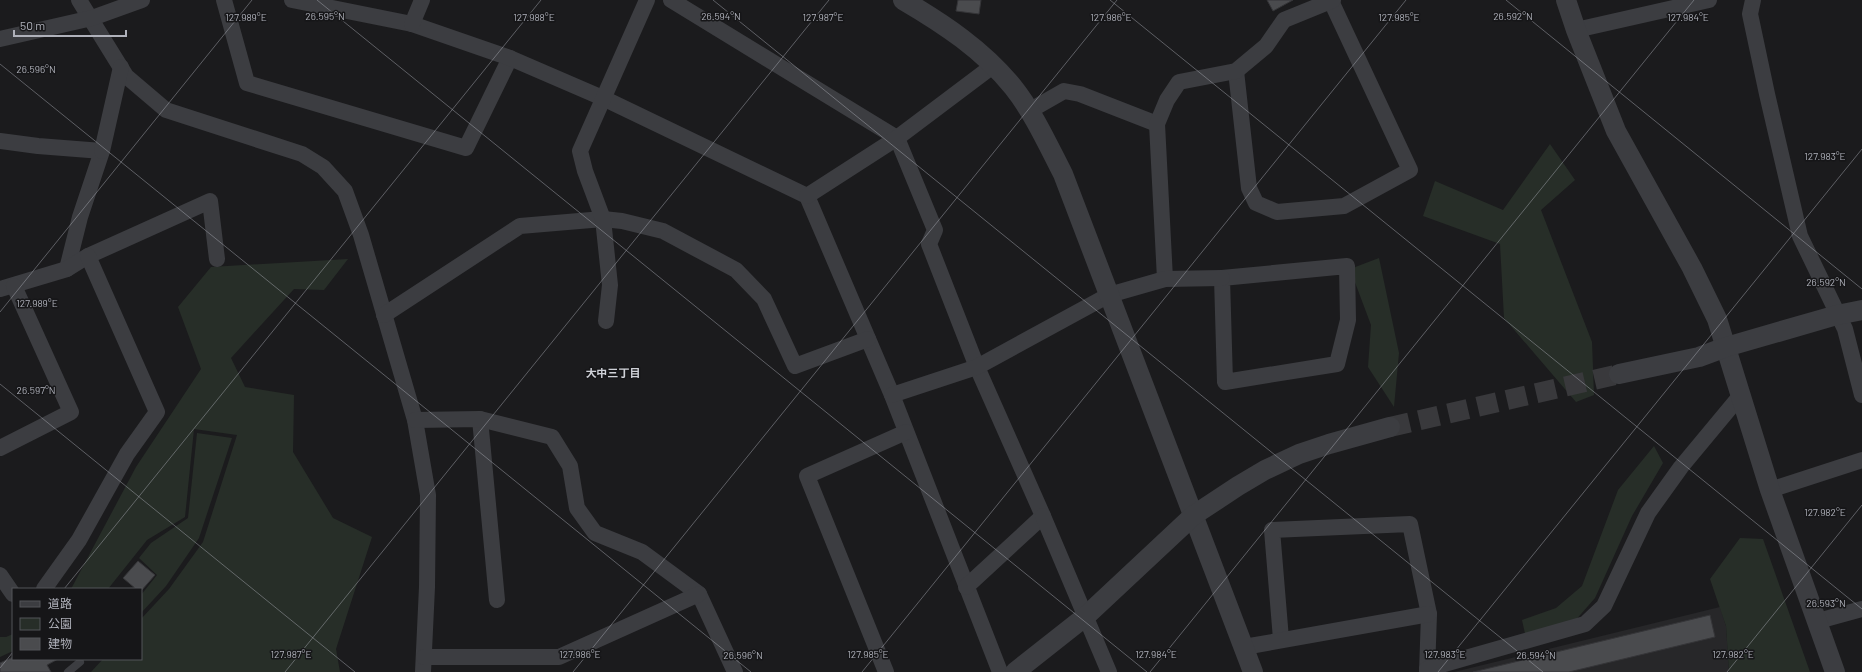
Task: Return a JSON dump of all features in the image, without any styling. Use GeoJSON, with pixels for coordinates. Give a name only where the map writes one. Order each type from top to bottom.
{"type":"FeatureCollection","features":[{"type":"Feature","properties":{"kind":"street"},"geometry":{"type":"LineString","coordinates":[[79,0],[92,18],[126,76],[166,110],[302,154],[323,167],[345,191],[361,235],[416,420],[428,496],[427,587],[423,665],[559,657],[699,594]]}},
{"type":"Feature","properties":{"kind":"street"},"geometry":{"type":"LineString","coordinates":[[0,39],[92,18],[142,0]]}},
{"type":"Feature","properties":{"kind":"street"},"geometry":{"type":"LineString","coordinates":[[224,0],[247,84],[466,148],[510,58]]}},
{"type":"Feature","properties":{"kind":"street"},"geometry":{"type":"LineString","coordinates":[[292,0],[412,24],[510,58],[605,99],[807,196],[892,395],[1000,672]]}},
{"type":"Feature","properties":{"kind":"street"},"geometry":{"type":"LineString","coordinates":[[412,24],[422,0]]}},
{"type":"Feature","properties":{"kind":"street"},"geometry":{"type":"LineString","coordinates":[[606,321],[610,285],[603,219],[580,151],[605,99],[648,0]]}},
{"type":"Feature","properties":{"kind":"street"},"geometry":{"type":"LineString","coordinates":[[671,0],[897,138],[935,230],[929,244],[977,367],[1043,516],[1109,672]]}},
{"type":"Feature","properties":{"kind":"street"},"geometry":{"type":"LineString","coordinates":[[903,0],[941,22],[994,65],[1014,88],[1063,174],[1253,672]]}},
{"type":"Feature","properties":{"kind":"street"},"geometry":{"type":"LineString","coordinates":[[1164,279],[1157,124],[1167,100],[1179,82],[1236,71],[1266,46],[1284,20],[1332,0],[1410,170],[1344,206],[1277,212],[1256,203],[1249,188],[1236,71]]}},
{"type":"Feature","properties":{"kind":"street"},"geometry":{"type":"LineString","coordinates":[[1566,0],[1576,30],[1616,131],[1692,268],[1717,319],[1770,490],[1835,672]]}},
{"type":"Feature","properties":{"kind":"street"},"geometry":{"type":"LineString","coordinates":[[1576,30],[1709,0]]}},
{"type":"Feature","properties":{"kind":"street"},"geometry":{"type":"LineString","coordinates":[[1753,0],[1750,14],[1766,94],[1800,236],[1845,329],[1862,395]]}},
{"type":"Feature","properties":{"kind":"street"},"geometry":{"type":"LineString","coordinates":[[807,196],[897,138],[994,65]]}},
{"type":"Feature","properties":{"kind":"street"},"geometry":{"type":"LineString","coordinates":[[67,269],[80,216],[102,151],[121,67]]}},
{"type":"Feature","properties":{"kind":"street"},"geometry":{"type":"LineString","coordinates":[[1029,112],[1064,91],[1080,94],[1157,124]]}},
{"type":"Feature","properties":{"kind":"street"},"geometry":{"type":"LineString","coordinates":[[0,141],[38,146],[102,151]]}},
{"type":"Feature","properties":{"kind":"street"},"geometry":{"type":"LineString","coordinates":[[0,448],[71,412],[7,288],[67,269],[88,256],[210,202],[217,259]]}},
{"type":"Feature","properties":{"kind":"street"},"geometry":{"type":"LineString","coordinates":[[384,315],[520,226],[603,219],[622,221],[663,231],[736,270],[764,299],[795,366],[868,339]]}},
{"type":"Feature","properties":{"kind":"street"},"geometry":{"type":"LineString","coordinates":[[45,588],[79,540],[126,454],[157,412],[88,256]]}},
{"type":"Feature","properties":{"kind":"street"},"geometry":{"type":"LineString","coordinates":[[892,395],[977,367],[1109,295],[1164,279],[1222,278],[1347,266],[1348,320],[1337,364],[1225,382],[1222,278]]}},
{"type":"Feature","properties":{"kind":"street"},"geometry":{"type":"LineString","coordinates":[[1620,374],[1699,357],[1726,347],[1837,315],[1862,310]]}},
{"type":"Feature","properties":{"kind":"street"},"geometry":{"type":"LineString","coordinates":[[1281,639],[1272,530],[1410,524],[1429,614],[1427,670],[1585,624],[1604,606],[1648,513],[1681,467],[1740,396]]}},
{"type":"Feature","properties":{"kind":"street"},"geometry":{"type":"LineString","coordinates":[[416,420],[480,419],[552,437],[570,466],[577,508],[595,533],[642,552],[699,594],[735,672]]}},
{"type":"Feature","properties":{"kind":"street"},"geometry":{"type":"LineString","coordinates":[[480,419],[498,600]]}},
{"type":"Feature","properties":{"kind":"street"},"geometry":{"type":"LineString","coordinates":[[1015,672],[1086,616],[1194,516],[1238,486],[1265,470],[1299,454],[1390,427]]}},
{"type":"Feature","properties":{"kind":"street"},"geometry":{"type":"LineString","coordinates":[[886,672],[807,476],[906,432]]}},
{"type":"Feature","properties":{"kind":"street"},"geometry":{"type":"LineString","coordinates":[[1770,490],[1862,460]]}},
{"type":"Feature","properties":{"kind":"street"},"geometry":{"type":"LineString","coordinates":[[966,587],[1043,516]]}},
{"type":"Feature","properties":{"kind":"street"},"geometry":{"type":"LineString","coordinates":[[0,575],[12,593]]}},
{"type":"Feature","properties":{"kind":"street"},"geometry":{"type":"LineString","coordinates":[[1818,621],[1862,609]]}},
{"type":"Feature","properties":{"kind":"street"},"geometry":{"type":"LineString","coordinates":[[1244,648],[1281,639],[1429,614]]}},
{"type":"Feature","properties":{"kind":"lane"},"geometry":{"type":"LineString","coordinates":[[68,672],[80,662]]}},
{"type":"Feature","properties":{"kind":"shaded area"},"geometry":{"type":"Polygon","coordinates":[[[1720,607],[1726,626],[1729,672],[1454,672],[1720,607]]]}},
{"type":"Feature","properties":{"kind":"green space"},"geometry":{"type":"Polygon","coordinates":[[[1550,144],[1575,180],[1541,210],[1592,342],[1594,395],[1576,402],[1504,318],[1500,244],[1423,216],[1435,181],[1503,210],[1550,144]]]}},
{"type":"Feature","properties":{"kind":"green space"},"geometry":{"type":"Polygon","coordinates":[[[1379,258],[1399,353],[1394,407],[1368,367],[1371,325],[1350,269],[1379,258]]]}},
{"type":"Feature","properties":{"kind":"green space"},"geometry":{"type":"Polygon","coordinates":[[[348,259],[324,290],[294,289],[231,358],[245,387],[294,395],[293,452],[333,518],[372,537],[336,649],[340,672],[91,672],[102,660],[142,660],[142,618],[169,589],[203,542],[237,435],[194,429],[185,517],[147,540],[109,588],[72,588],[136,467],[201,369],[178,307],[211,267],[348,259]]]}},
{"type":"Feature","properties":{"kind":"green space"},"geometry":{"type":"Polygon","coordinates":[[[197,433],[232,438],[199,538],[166,586],[142,612],[142,594],[157,575],[139,558],[151,543],[188,518],[197,433]]]}},
{"type":"Feature","properties":{"kind":"green space"},"geometry":{"type":"Polygon","coordinates":[[[1654,446],[1663,463],[1632,516],[1595,598],[1574,622],[1526,638],[1522,620],[1556,608],[1582,586],[1618,490],[1654,446]]]}},
{"type":"Feature","properties":{"kind":"green space"},"geometry":{"type":"Polygon","coordinates":[[[1740,538],[1763,539],[1810,672],[1729,672],[1726,626],[1710,579],[1740,538]]]}},
{"type":"Feature","properties":{"kind":"green space"},"geometry":{"type":"Polygon","coordinates":[[[12,634],[12,651],[0,657],[0,637],[6,637],[12,634]]]}},
{"type":"Feature","properties":{"kind":"building"},"geometry":{"type":"Polygon","coordinates":[[[958,0],[981,0],[979,14],[956,11],[958,0]]]}},
{"type":"Feature","properties":{"kind":"building"},"geometry":{"type":"Polygon","coordinates":[[[1267,0],[1293,0],[1273,11],[1267,0]]]}},
{"type":"Feature","properties":{"kind":"building"},"geometry":{"type":"Polygon","coordinates":[[[138,561],[155,575],[142,590],[142,588],[135,588],[123,578],[138,561]]]}},
{"type":"Feature","properties":{"kind":"building"},"geometry":{"type":"Polygon","coordinates":[[[1710,615],[1715,637],[1569,672],[1473,672],[1710,615]]]}},
{"type":"Feature","properties":{"kind":"building"},"geometry":{"type":"Polygon","coordinates":[[[12,657],[12,660],[56,660],[47,665],[51,672],[0,672],[0,663],[12,657]]]}},
{"type":"Feature","properties":{"kind":"tunnel"},"geometry":{"type":"LineString","coordinates":[[1390,427],[1619,374]]}},
{"type":"Feature","properties":{"kind":"district","name":"大中三丁目"},"geometry":{"type":"Point","coordinates":[613,372]}}]}
